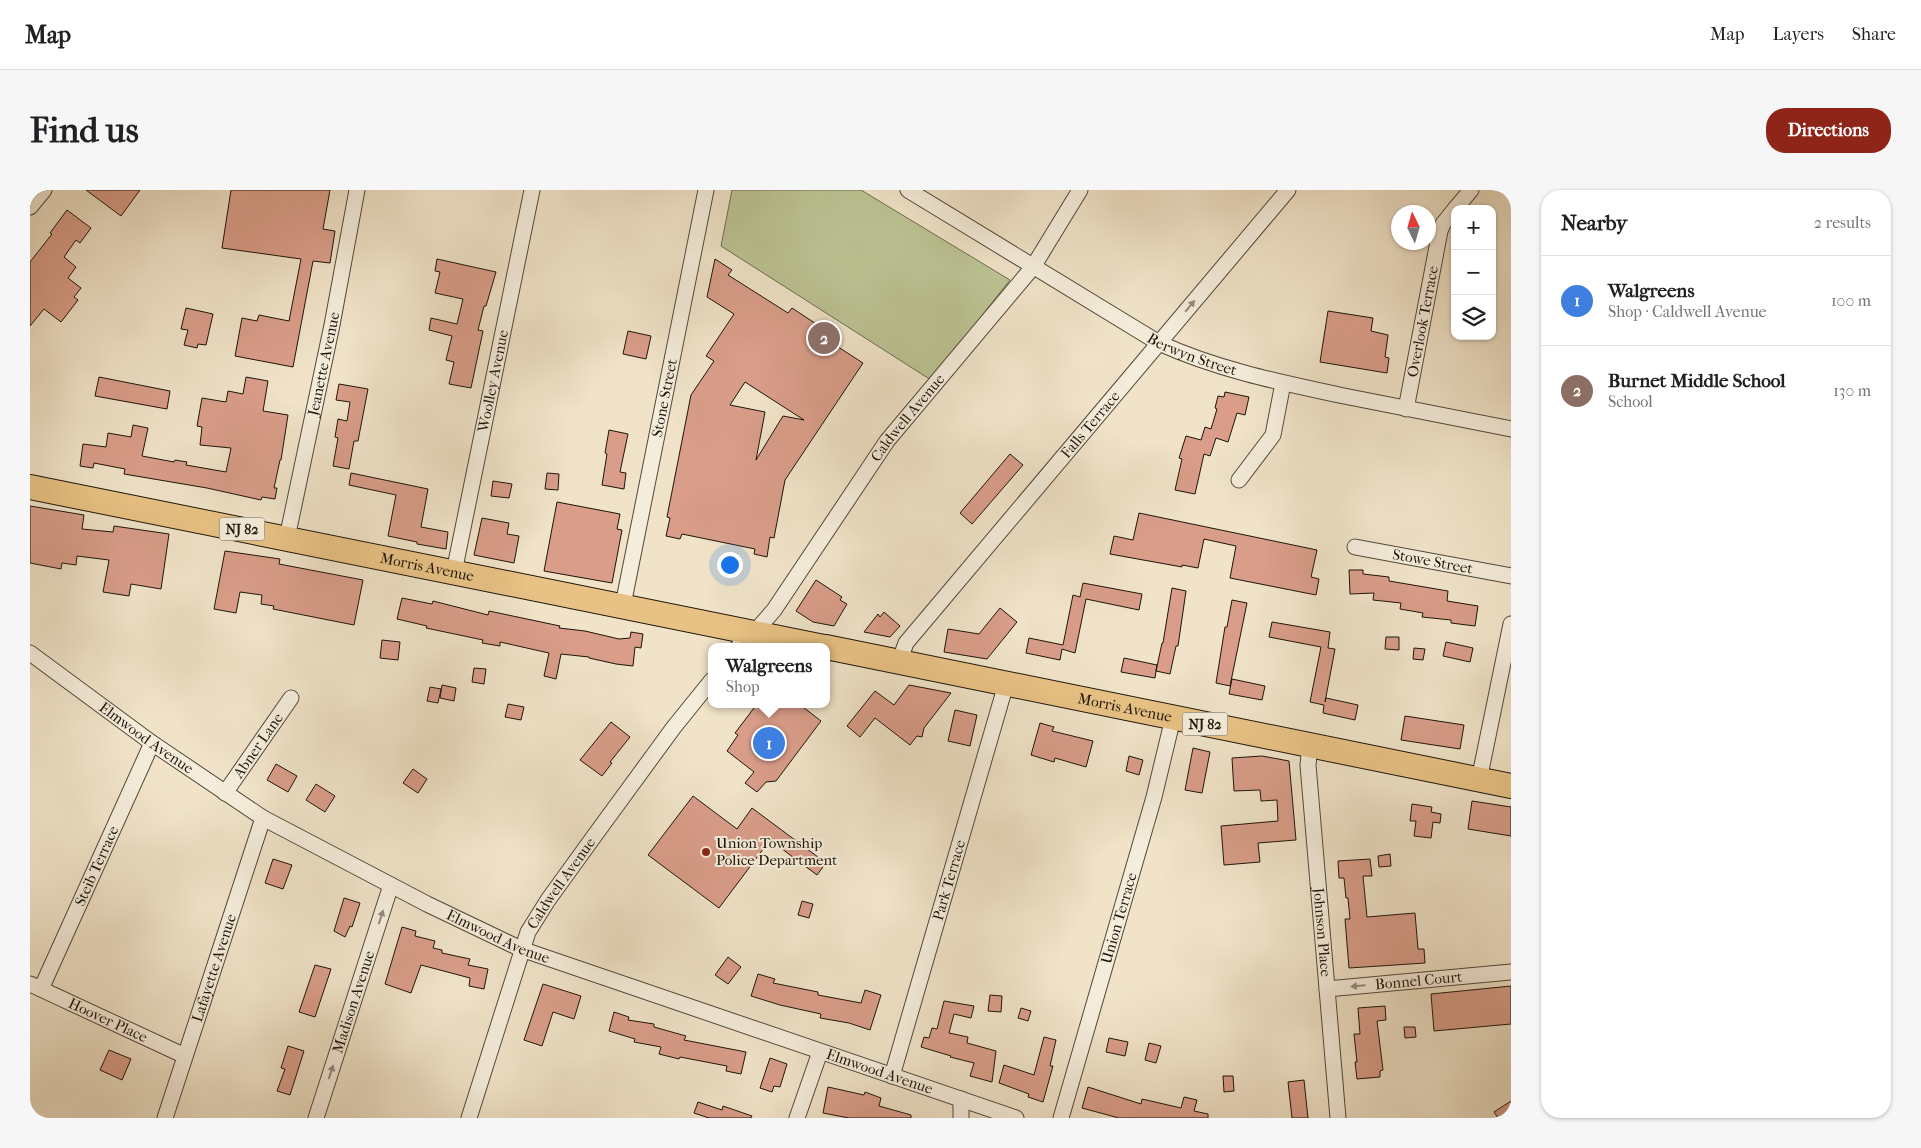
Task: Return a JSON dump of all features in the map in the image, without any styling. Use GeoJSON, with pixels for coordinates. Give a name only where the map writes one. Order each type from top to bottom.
{"type":"FeatureCollection","features":[{"type":"Feature","properties":{"kind":"main road","name":"Morris Avenue"},"geometry":{"type":"LineString","coordinates":[[30,487],[623,605],[746,640],[780,643]]}},
{"type":"Feature","properties":{"kind":"main road","name":"Morris Avenue"},"geometry":{"type":"LineString","coordinates":[[830,648],[1511,786]]}},
{"type":"Feature","properties":{"kind":"street"},"geometry":{"type":"LineString","coordinates":[[30,208],[44,190]]}},
{"type":"Feature","properties":{"kind":"street","name":"Jeanette Avenue"},"geometry":{"type":"LineString","coordinates":[[287,538],[332,325],[357,190]]}},
{"type":"Feature","properties":{"kind":"street","name":"Woolley Avenue"},"geometry":{"type":"LineString","coordinates":[[454,572],[532,190]]}},
{"type":"Feature","properties":{"kind":"street","name":"Stone Street"},"geometry":{"type":"LineString","coordinates":[[623,605],[706,190]]}},
{"type":"Feature","properties":{"kind":"street","name":"Berwyn Street"},"geometry":{"type":"LineString","coordinates":[[909,190],[1159,343],[1218,366],[1283,383],[1406,409],[1511,428]]}},
{"type":"Feature","properties":{"kind":"street","name":"Caldwell Avenue"},"geometry":{"type":"LineString","coordinates":[[746,640],[774,610],[887,441],[1033,267],[1080,190]]}},
{"type":"Feature","properties":{"kind":"street","name":"Falls Terrace"},"geometry":{"type":"LineString","coordinates":[[899,662],[906,643],[1288,190]]}},
{"type":"Feature","properties":{"kind":"street","name":"Overlook Terrace"},"geometry":{"type":"LineString","coordinates":[[1458,205],[1471,190]]}},
{"type":"Feature","properties":{"kind":"street","name":"Overlook Terrace"},"geometry":{"type":"LineString","coordinates":[[1406,409],[1440,231],[1451,214]]}},
{"type":"Feature","properties":{"kind":"street"},"geometry":{"type":"LineString","coordinates":[[1239,480],[1273,435],[1283,383]]}},
{"type":"Feature","properties":{"kind":"street","name":"Stowe Street"},"geometry":{"type":"LineString","coordinates":[[1355,547],[1511,576]]}},
{"type":"Feature","properties":{"kind":"street"},"geometry":{"type":"LineString","coordinates":[[1479,780],[1511,624]]}},
{"type":"Feature","properties":{"kind":"street","name":"Elmwood Avenue"},"geometry":{"type":"LineString","coordinates":[[30,653],[152,743],[262,818],[391,885],[521,949],[1016,1118]]}},
{"type":"Feature","properties":{"kind":"street","name":"Park Terrace"},"geometry":{"type":"LineString","coordinates":[[892,1076],[1006,684]]}},
{"type":"Feature","properties":{"kind":"street","name":"Caldwell Avenue"},"geometry":{"type":"LineString","coordinates":[[469,1118],[521,949],[528,932],[548,900],[665,740],[708,685]]}},
{"type":"Feature","properties":{"kind":"street","name":"Abner Lane"},"geometry":{"type":"LineString","coordinates":[[225,793],[291,698]]}},
{"type":"Feature","properties":{"kind":"street","name":"Union Terrace"},"geometry":{"type":"LineString","coordinates":[[1061,1118],[1154,797],[1173,718]]}},
{"type":"Feature","properties":{"kind":"street","name":"Steib Terrace"},"geometry":{"type":"LineString","coordinates":[[36,986],[152,743]]}},
{"type":"Feature","properties":{"kind":"street","name":"Johnson Place"},"geometry":{"type":"LineString","coordinates":[[1310,745],[1308,765],[1338,1118]]}},
{"type":"Feature","properties":{"kind":"street","name":"Lafayette Avenue"},"geometry":{"type":"LineString","coordinates":[[165,1118],[262,818]]}},
{"type":"Feature","properties":{"kind":"street","name":"Madison Avenue"},"geometry":{"type":"LineString","coordinates":[[316,1118],[391,885]]}},
{"type":"Feature","properties":{"kind":"street","name":"Bonnel Court"},"geometry":{"type":"LineString","coordinates":[[1327,988],[1511,972]]}},
{"type":"Feature","properties":{"kind":"street","name":"Hoover Place"},"geometry":{"type":"LineString","coordinates":[[36,986],[186,1056]]}},
{"type":"Feature","properties":{"kind":"street"},"geometry":{"type":"LineString","coordinates":[[797,1118],[820,1052]]}},
{"type":"Feature","properties":{"kind":"street"},"geometry":{"type":"LineString","coordinates":[[961,1099],[961,1118]]}},
{"type":"Feature","properties":{"kind":"green space"},"geometry":{"type":"Polygon","coordinates":[[[732,190],[861,190],[1010,280],[931,380],[721,246],[732,190]]]}},
{"type":"Feature","properties":{"kind":"building"},"geometry":{"type":"Polygon","coordinates":[[[86,190],[140,190],[121,216],[86,190]]]}},
{"type":"Feature","properties":{"kind":"building"},"geometry":{"type":"Polygon","coordinates":[[[231,190],[330,190],[323,229],[335,231],[330,263],[313,261],[293,367],[235,356],[242,318],[257,321],[259,315],[289,321],[301,259],[222,248],[231,190]]]}},
{"type":"Feature","properties":{"kind":"building"},"geometry":{"type":"Polygon","coordinates":[[[67,210],[91,228],[80,243],[76,240],[64,257],[76,267],[68,278],[81,288],[74,297],[78,300],[61,322],[44,309],[30,326],[30,262],[52,234],[50,233],[67,210]]]}},
{"type":"Feature","properties":{"kind":"building"},"geometry":{"type":"Polygon","coordinates":[[[437,259],[496,272],[478,330],[483,331],[471,388],[449,384],[454,362],[446,360],[452,336],[429,330],[431,318],[457,324],[463,299],[435,293],[440,272],[435,271],[437,259]]]}},
{"type":"Feature","properties":{"kind":"building"},"geometry":{"type":"Polygon","coordinates":[[[715,259],[732,270],[728,275],[788,313],[792,308],[836,337],[832,343],[863,363],[785,480],[774,538],[770,537],[767,557],[754,554],[755,549],[682,534],[680,539],[666,536],[670,518],[667,517],[691,395],[714,361],[706,356],[734,314],[707,297],[715,259]],[[745,382],[730,405],[765,412],[756,460],[783,416],[804,420],[745,382]]]}},
{"type":"Feature","properties":{"kind":"building"},"geometry":{"type":"Polygon","coordinates":[[[186,308],[213,314],[206,345],[198,344],[197,348],[184,345],[188,330],[181,329],[186,308]]]}},
{"type":"Feature","properties":{"kind":"building"},"geometry":{"type":"Polygon","coordinates":[[[1328,311],[1373,318],[1371,331],[1388,335],[1385,357],[1389,358],[1387,373],[1320,362],[1328,311]]]}},
{"type":"Feature","properties":{"kind":"building"},"geometry":{"type":"Polygon","coordinates":[[[628,331],[651,336],[646,359],[623,354],[628,331]]]}},
{"type":"Feature","properties":{"kind":"building"},"geometry":{"type":"Polygon","coordinates":[[[99,377],[170,391],[167,409],[95,396],[99,377]]]}},
{"type":"Feature","properties":{"kind":"building"},"geometry":{"type":"Polygon","coordinates":[[[246,377],[268,381],[263,411],[288,415],[281,460],[274,488],[277,488],[275,499],[262,497],[261,500],[207,488],[124,474],[125,469],[94,463],[93,468],[80,466],[83,444],[106,447],[108,433],[131,437],[133,425],[148,428],[142,456],[174,462],[175,460],[187,462],[186,465],[226,472],[231,448],[200,445],[202,427],[197,426],[202,398],[226,402],[228,391],[243,394],[246,377]]]}},
{"type":"Feature","properties":{"kind":"building"},"geometry":{"type":"Polygon","coordinates":[[[339,384],[368,389],[358,441],[354,441],[349,469],[333,466],[338,438],[335,437],[338,419],[347,421],[350,402],[336,400],[339,384]]]}},
{"type":"Feature","properties":{"kind":"building"},"geometry":{"type":"Polygon","coordinates":[[[1225,392],[1249,397],[1245,415],[1237,413],[1228,442],[1216,438],[1210,456],[1204,454],[1195,494],[1175,490],[1182,459],[1179,458],[1186,436],[1201,440],[1205,427],[1211,429],[1217,409],[1215,408],[1218,396],[1224,397],[1225,392]]]}},
{"type":"Feature","properties":{"kind":"building"},"geometry":{"type":"Polygon","coordinates":[[[609,430],[628,434],[620,472],[626,473],[624,489],[602,485],[609,430]]]}},
{"type":"Feature","properties":{"kind":"building"},"geometry":{"type":"Polygon","coordinates":[[[1010,454],[1023,465],[972,524],[960,513],[1010,454]]]}},
{"type":"Feature","properties":{"kind":"building"},"geometry":{"type":"Polygon","coordinates":[[[351,473],[428,489],[421,527],[448,532],[446,549],[388,536],[396,495],[349,485],[351,473]]]}},
{"type":"Feature","properties":{"kind":"building"},"geometry":{"type":"Polygon","coordinates":[[[547,473],[559,474],[558,490],[545,489],[547,473]]]}},
{"type":"Feature","properties":{"kind":"building"},"geometry":{"type":"Polygon","coordinates":[[[493,481],[512,484],[509,498],[491,496],[493,481]]]}},
{"type":"Feature","properties":{"kind":"building"},"geometry":{"type":"Polygon","coordinates":[[[557,502],[620,514],[617,529],[622,530],[612,583],[544,571],[557,502]]]}},
{"type":"Feature","properties":{"kind":"building"},"geometry":{"type":"Polygon","coordinates":[[[30,506],[84,515],[82,529],[113,532],[114,526],[169,534],[161,589],[131,584],[129,596],[103,592],[109,560],[77,556],[76,565],[62,563],[61,569],[30,563],[30,506]]]}},
{"type":"Feature","properties":{"kind":"building"},"geometry":{"type":"Polygon","coordinates":[[[1139,513],[1317,550],[1311,577],[1319,579],[1316,595],[1230,578],[1236,546],[1204,539],[1198,568],[1182,565],[1182,567],[1110,554],[1114,536],[1133,540],[1139,513]]]}},
{"type":"Feature","properties":{"kind":"building"},"geometry":{"type":"Polygon","coordinates":[[[482,518],[509,523],[507,534],[519,536],[514,563],[474,555],[482,518]]]}},
{"type":"Feature","properties":{"kind":"building"},"geometry":{"type":"Polygon","coordinates":[[[225,551],[280,559],[279,564],[363,580],[354,625],[273,609],[274,606],[261,604],[262,595],[240,592],[236,613],[214,609],[225,551]]]}},
{"type":"Feature","properties":{"kind":"building"},"geometry":{"type":"Polygon","coordinates":[[[1349,570],[1363,570],[1363,574],[1389,577],[1389,581],[1448,591],[1447,601],[1478,606],[1475,626],[1451,623],[1451,620],[1422,617],[1423,613],[1400,609],[1401,603],[1373,600],[1374,593],[1350,594],[1349,570]]]}},
{"type":"Feature","properties":{"kind":"building"},"geometry":{"type":"Polygon","coordinates":[[[816,580],[842,597],[840,600],[847,604],[834,626],[813,622],[796,611],[816,580]]]}},
{"type":"Feature","properties":{"kind":"building"},"geometry":{"type":"Polygon","coordinates":[[[1083,583],[1142,594],[1139,610],[1086,599],[1075,653],[1062,649],[1060,660],[1026,653],[1029,638],[1063,645],[1073,595],[1080,597],[1083,583]]]}},
{"type":"Feature","properties":{"kind":"building"},"geometry":{"type":"Polygon","coordinates":[[[1172,588],[1186,591],[1178,646],[1176,646],[1170,674],[1156,671],[1163,643],[1172,588]]]}},
{"type":"Feature","properties":{"kind":"building"},"geometry":{"type":"Polygon","coordinates":[[[402,598],[432,604],[433,601],[488,615],[489,611],[560,626],[559,628],[585,631],[619,639],[630,638],[631,632],[643,634],[641,648],[635,647],[633,666],[589,657],[561,654],[556,679],[544,676],[549,653],[500,642],[500,646],[482,643],[483,640],[426,628],[427,626],[397,619],[402,598]]]}},
{"type":"Feature","properties":{"kind":"building"},"geometry":{"type":"Polygon","coordinates":[[[1232,600],[1247,603],[1230,686],[1216,683],[1225,627],[1227,627],[1232,600]]]}},
{"type":"Feature","properties":{"kind":"building"},"geometry":{"type":"Polygon","coordinates":[[[1000,608],[1017,622],[987,659],[944,652],[948,629],[979,634],[1000,608]]]}},
{"type":"Feature","properties":{"kind":"building"},"geometry":{"type":"Polygon","coordinates":[[[884,612],[900,626],[890,637],[864,632],[878,614],[880,617],[884,612]]]}},
{"type":"Feature","properties":{"kind":"building"},"geometry":{"type":"Polygon","coordinates":[[[1272,622],[1330,632],[1328,648],[1335,649],[1325,702],[1326,698],[1358,705],[1355,720],[1323,713],[1324,705],[1310,702],[1321,647],[1269,637],[1272,622]]]}},
{"type":"Feature","properties":{"kind":"building"},"geometry":{"type":"Polygon","coordinates":[[[1386,637],[1399,637],[1399,650],[1385,649],[1386,637]]]}},
{"type":"Feature","properties":{"kind":"building"},"geometry":{"type":"Polygon","coordinates":[[[382,640],[400,642],[398,660],[380,658],[382,640]]]}},
{"type":"Feature","properties":{"kind":"building"},"geometry":{"type":"Polygon","coordinates":[[[1446,642],[1473,648],[1470,662],[1443,656],[1446,642]]]}},
{"type":"Feature","properties":{"kind":"building"},"geometry":{"type":"Polygon","coordinates":[[[1414,648],[1425,649],[1423,660],[1413,659],[1414,648]]]}},
{"type":"Feature","properties":{"kind":"building"},"geometry":{"type":"Polygon","coordinates":[[[1124,658],[1157,665],[1155,678],[1121,672],[1124,658]]]}},
{"type":"Feature","properties":{"kind":"building"},"geometry":{"type":"Polygon","coordinates":[[[474,668],[486,669],[484,684],[472,682],[474,668]]]}},
{"type":"Feature","properties":{"kind":"building"},"geometry":{"type":"Polygon","coordinates":[[[1232,679],[1265,686],[1262,700],[1229,694],[1232,679]]]}},
{"type":"Feature","properties":{"kind":"building"},"geometry":{"type":"Polygon","coordinates":[[[442,685],[456,688],[454,701],[440,698],[442,685]]]}},
{"type":"Feature","properties":{"kind":"building"},"geometry":{"type":"Polygon","coordinates":[[[909,685],[951,693],[924,728],[922,737],[917,736],[910,745],[875,718],[860,737],[847,726],[875,691],[894,705],[909,685]]]}},
{"type":"Feature","properties":{"kind":"building"},"geometry":{"type":"Polygon","coordinates":[[[430,687],[441,689],[438,703],[427,701],[430,687]]]}},
{"type":"Feature","properties":{"kind":"building"},"geometry":{"type":"Polygon","coordinates":[[[508,704],[524,707],[521,720],[505,717],[508,704]]]}},
{"type":"Feature","properties":{"kind":"building"},"geometry":{"type":"Polygon","coordinates":[[[754,708],[804,708],[821,721],[776,781],[766,782],[757,792],[745,783],[754,772],[727,751],[738,735],[735,733],[754,708]]]}},
{"type":"Feature","properties":{"kind":"building"},"geometry":{"type":"Polygon","coordinates":[[[955,710],[977,715],[970,746],[948,741],[955,710]]]}},
{"type":"Feature","properties":{"kind":"building"},"geometry":{"type":"Polygon","coordinates":[[[1405,716],[1464,725],[1460,749],[1401,740],[1405,716]]]}},
{"type":"Feature","properties":{"kind":"building"},"geometry":{"type":"Polygon","coordinates":[[[611,722],[630,737],[610,762],[612,763],[602,776],[580,760],[611,722]]]}},
{"type":"Feature","properties":{"kind":"building"},"geometry":{"type":"Polygon","coordinates":[[[1040,723],[1054,727],[1052,731],[1093,741],[1086,767],[1055,758],[1054,762],[1031,755],[1040,723]]]}},
{"type":"Feature","properties":{"kind":"building"},"geometry":{"type":"Polygon","coordinates":[[[1193,748],[1210,752],[1202,793],[1185,790],[1193,748]]]}},
{"type":"Feature","properties":{"kind":"building"},"geometry":{"type":"Polygon","coordinates":[[[1129,756],[1143,760],[1139,775],[1126,771],[1129,756]]]}},
{"type":"Feature","properties":{"kind":"building"},"geometry":{"type":"Polygon","coordinates":[[[1262,756],[1289,761],[1296,840],[1258,843],[1260,862],[1224,865],[1221,826],[1278,821],[1277,800],[1261,801],[1260,790],[1234,791],[1232,758],[1262,756]]]}},
{"type":"Feature","properties":{"kind":"building"},"geometry":{"type":"Polygon","coordinates":[[[276,764],[297,776],[288,792],[267,780],[276,764]]]}},
{"type":"Feature","properties":{"kind":"building"},"geometry":{"type":"Polygon","coordinates":[[[413,769],[427,779],[418,793],[403,783],[413,769]]]}},
{"type":"Feature","properties":{"kind":"building"},"geometry":{"type":"Polygon","coordinates":[[[316,784],[335,796],[325,812],[306,800],[316,784]]]}},
{"type":"Feature","properties":{"kind":"building","name":"Union Township Police Department"},"geometry":{"type":"Polygon","coordinates":[[[693,796],[737,829],[752,808],[826,863],[817,875],[770,840],[719,908],[648,855],[693,796]]]}},
{"type":"Feature","properties":{"kind":"building"},"geometry":{"type":"Polygon","coordinates":[[[1472,801],[1511,807],[1511,836],[1468,829],[1472,801]]]}},
{"type":"Feature","properties":{"kind":"building"},"geometry":{"type":"Polygon","coordinates":[[[1412,804],[1432,807],[1431,812],[1441,814],[1440,823],[1433,822],[1431,838],[1414,836],[1416,821],[1410,821],[1412,804]]]}},
{"type":"Feature","properties":{"kind":"building"},"geometry":{"type":"Polygon","coordinates":[[[1390,854],[1391,866],[1379,867],[1378,856],[1390,854]]]}},
{"type":"Feature","properties":{"kind":"building"},"geometry":{"type":"Polygon","coordinates":[[[273,859],[292,865],[283,889],[265,883],[273,859]]]}},
{"type":"Feature","properties":{"kind":"building"},"geometry":{"type":"Polygon","coordinates":[[[1370,859],[1372,876],[1363,876],[1367,917],[1415,913],[1418,949],[1424,949],[1425,963],[1349,968],[1345,919],[1350,919],[1348,898],[1346,898],[1344,878],[1339,878],[1338,861],[1370,859]]]}},
{"type":"Feature","properties":{"kind":"building"},"geometry":{"type":"Polygon","coordinates":[[[344,898],[360,903],[352,927],[350,926],[345,937],[334,931],[344,898]]]}},
{"type":"Feature","properties":{"kind":"building"},"geometry":{"type":"Polygon","coordinates":[[[802,901],[813,904],[809,918],[798,915],[802,901]]]}},
{"type":"Feature","properties":{"kind":"building"},"geometry":{"type":"Polygon","coordinates":[[[402,927],[416,931],[415,936],[435,941],[433,948],[442,950],[442,953],[470,959],[468,965],[488,969],[484,989],[469,986],[470,978],[421,965],[411,993],[385,984],[402,927]]]}},
{"type":"Feature","properties":{"kind":"building"},"geometry":{"type":"Polygon","coordinates":[[[728,957],[741,967],[728,984],[715,975],[728,957]]]}},
{"type":"Feature","properties":{"kind":"building"},"geometry":{"type":"Polygon","coordinates":[[[315,965],[331,969],[315,1017],[299,1012],[315,965]]]}},
{"type":"Feature","properties":{"kind":"building"},"geometry":{"type":"Polygon","coordinates":[[[758,974],[775,979],[773,983],[818,992],[818,995],[861,1003],[865,990],[881,995],[870,1030],[849,1023],[820,1018],[821,1014],[751,996],[758,974]]]}},
{"type":"Feature","properties":{"kind":"building"},"geometry":{"type":"Polygon","coordinates":[[[543,984],[581,996],[574,1019],[553,1012],[542,1046],[524,1040],[543,984]]]}},
{"type":"Feature","properties":{"kind":"building"},"geometry":{"type":"Polygon","coordinates":[[[1511,986],[1511,1024],[1434,1031],[1431,994],[1511,986]]]}},
{"type":"Feature","properties":{"kind":"building"},"geometry":{"type":"Polygon","coordinates":[[[990,995],[1002,996],[1001,1012],[988,1011],[990,995]]]}},
{"type":"Feature","properties":{"kind":"building"},"geometry":{"type":"Polygon","coordinates":[[[944,1001],[974,1006],[971,1018],[954,1014],[949,1033],[968,1037],[967,1043],[996,1051],[992,1082],[970,1076],[974,1063],[921,1047],[924,1037],[929,1038],[932,1028],[937,1029],[944,1001]]]}},
{"type":"Feature","properties":{"kind":"building"},"geometry":{"type":"Polygon","coordinates":[[[1385,1006],[1386,1020],[1377,1021],[1383,1070],[1380,1071],[1380,1077],[1357,1079],[1354,1034],[1360,1034],[1358,1008],[1385,1006]]]}},
{"type":"Feature","properties":{"kind":"building"},"geometry":{"type":"Polygon","coordinates":[[[1021,1008],[1031,1011],[1028,1021],[1018,1018],[1021,1008]]]}},
{"type":"Feature","properties":{"kind":"building"},"geometry":{"type":"Polygon","coordinates":[[[614,1012],[629,1017],[628,1020],[654,1024],[654,1027],[686,1036],[684,1040],[746,1052],[741,1074],[726,1071],[727,1066],[659,1054],[661,1047],[634,1042],[635,1039],[609,1031],[614,1012]]]}},
{"type":"Feature","properties":{"kind":"building"},"geometry":{"type":"Polygon","coordinates":[[[1404,1027],[1415,1027],[1416,1037],[1405,1038],[1404,1027]]]}},
{"type":"Feature","properties":{"kind":"building"},"geometry":{"type":"Polygon","coordinates":[[[1044,1037],[1056,1040],[1050,1066],[1053,1066],[1043,1102],[1028,1097],[1029,1094],[999,1083],[1004,1065],[1034,1075],[1044,1037]]]}},
{"type":"Feature","properties":{"kind":"building"},"geometry":{"type":"Polygon","coordinates":[[[1109,1038],[1128,1042],[1125,1056],[1106,1052],[1109,1038]]]}},
{"type":"Feature","properties":{"kind":"building"},"geometry":{"type":"Polygon","coordinates":[[[1149,1043],[1161,1046],[1156,1063],[1145,1060],[1149,1043]]]}},
{"type":"Feature","properties":{"kind":"building"},"geometry":{"type":"Polygon","coordinates":[[[288,1046],[304,1051],[290,1095],[277,1091],[285,1069],[281,1068],[288,1046]]]}},
{"type":"Feature","properties":{"kind":"building"},"geometry":{"type":"Polygon","coordinates":[[[109,1050],[131,1059],[122,1080],[100,1070],[109,1050]]]}},
{"type":"Feature","properties":{"kind":"building"},"geometry":{"type":"Polygon","coordinates":[[[770,1058],[787,1064],[780,1087],[774,1086],[772,1092],[760,1088],[770,1058]]]}},
{"type":"Feature","properties":{"kind":"building"},"geometry":{"type":"Polygon","coordinates":[[[1223,1076],[1233,1076],[1234,1091],[1224,1092],[1223,1076]]]}},
{"type":"Feature","properties":{"kind":"building"},"geometry":{"type":"Polygon","coordinates":[[[1304,1080],[1308,1118],[1292,1118],[1288,1082],[1304,1080]]]}},
{"type":"Feature","properties":{"kind":"building"},"geometry":{"type":"Polygon","coordinates":[[[828,1087],[864,1095],[865,1092],[881,1098],[879,1106],[911,1115],[911,1118],[849,1118],[823,1113],[828,1087]]]}},
{"type":"Feature","properties":{"kind":"building"},"geometry":{"type":"Polygon","coordinates":[[[1088,1087],[1141,1104],[1142,1099],[1181,1108],[1184,1097],[1197,1100],[1194,1111],[1208,1114],[1208,1118],[1119,1118],[1082,1108],[1088,1087]]]}},
{"type":"Feature","properties":{"kind":"building"},"geometry":{"type":"Polygon","coordinates":[[[1511,1101],[1511,1118],[1498,1118],[1494,1112],[1511,1101]]]}},
{"type":"Feature","properties":{"kind":"building"},"geometry":{"type":"Polygon","coordinates":[[[698,1102],[722,1110],[723,1106],[752,1116],[751,1118],[709,1118],[694,1113],[698,1102]]]}},
{"type":"Feature","properties":{"kind":"place","name":"Burnet Middle School"},"geometry":{"type":"Point","coordinates":[824,338]}},
{"type":"Feature","properties":{"kind":"place","name":"Walgreens"},"geometry":{"type":"Point","coordinates":[769,743]}},
{"type":"Feature","properties":{"kind":"place","name":"Union Township Police Department"},"geometry":{"type":"Point","coordinates":[706,852]}}]}
